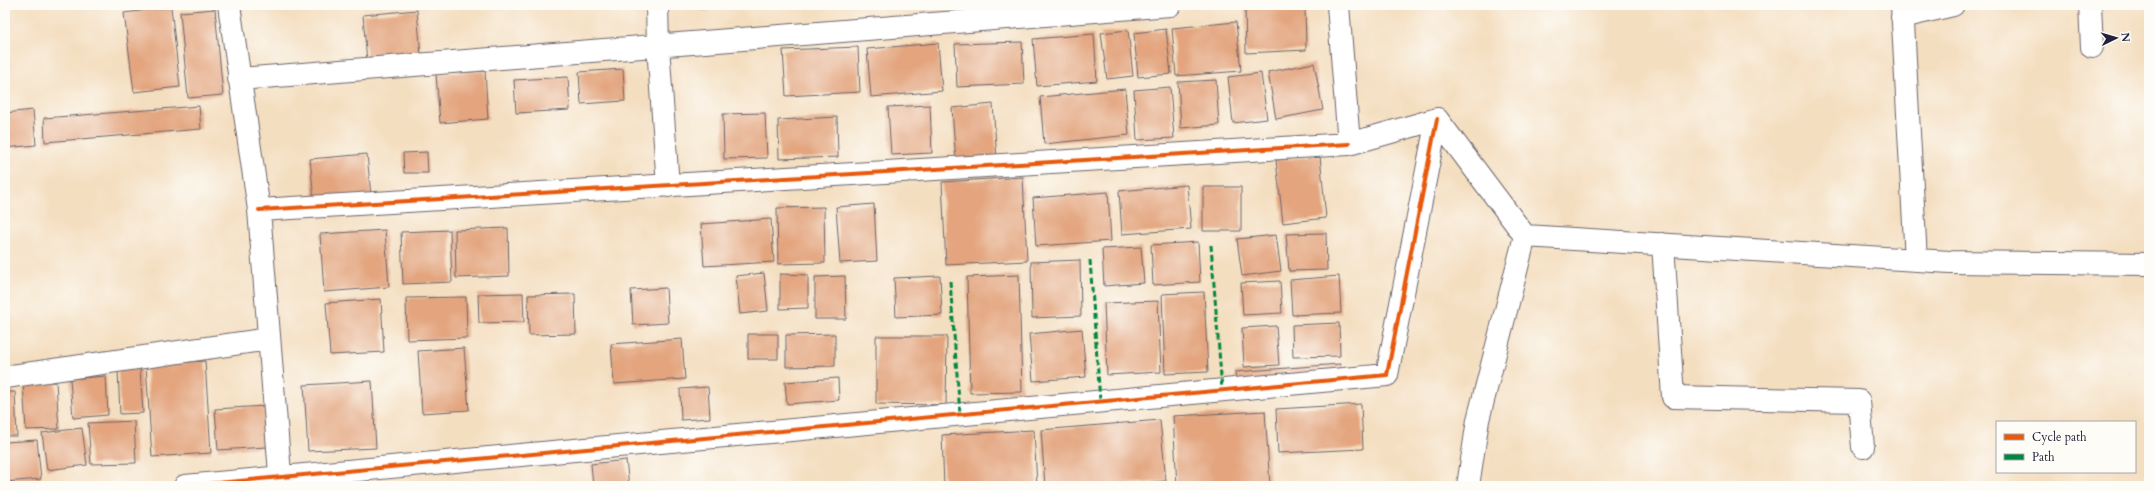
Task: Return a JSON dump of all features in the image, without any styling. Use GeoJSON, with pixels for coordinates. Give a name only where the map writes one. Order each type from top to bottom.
{"type":"FeatureCollection","features":[{"type":"Feature","properties":{"kind":"street"},"geometry":{"type":"LineString","coordinates":[[229,5],[259,210],[280,482]]}},
{"type":"Feature","properties":{"kind":"street"},"geometry":{"type":"LineString","coordinates":[[657,5],[658,46],[668,186]]}},
{"type":"Feature","properties":{"kind":"street"},"geometry":{"type":"LineString","coordinates":[[239,79],[1170,5]]}},
{"type":"Feature","properties":{"kind":"street"},"geometry":{"type":"LineString","coordinates":[[1338,5],[1349,144]]}},
{"type":"Feature","properties":{"kind":"street"},"geometry":{"type":"LineString","coordinates":[[1916,260],[1902,11],[1953,5]]}},
{"type":"Feature","properties":{"kind":"street"},"geometry":{"type":"LineString","coordinates":[[2090,5],[2092,47]]}},
{"type":"Feature","properties":{"kind":"street"},"geometry":{"type":"LineString","coordinates":[[259,210],[1349,144],[1437,119]]}},
{"type":"Feature","properties":{"kind":"street"},"geometry":{"type":"LineString","coordinates":[[1437,119],[1525,236],[1950,262],[2149,264]]}},
{"type":"Feature","properties":{"kind":"street"},"geometry":{"type":"LineString","coordinates":[[186,486],[280,482],[1387,375],[1437,119]]}},
{"type":"Feature","properties":{"kind":"street"},"geometry":{"type":"LineString","coordinates":[[1468,486],[1478,420],[1525,236]]}},
{"type":"Feature","properties":{"kind":"street"},"geometry":{"type":"LineString","coordinates":[[1663,244],[1673,397],[1859,401],[1863,447]]}},
{"type":"Feature","properties":{"kind":"street"},"geometry":{"type":"LineString","coordinates":[[5,377],[270,339]]}},
{"type":"Feature","properties":{"kind":"building"},"geometry":{"type":"Polygon","coordinates":[[[699,5],[756,5],[756,6],[699,9],[699,5]]]}},
{"type":"Feature","properties":{"kind":"building"},"geometry":{"type":"Polygon","coordinates":[[[1245,5],[1305,5],[1306,50],[1246,53],[1245,5]]]}},
{"type":"Feature","properties":{"kind":"building"},"geometry":{"type":"Polygon","coordinates":[[[171,7],[180,87],[134,92],[124,13],[171,7]]]}},
{"type":"Feature","properties":{"kind":"building"},"geometry":{"type":"Polygon","coordinates":[[[215,9],[223,95],[188,98],[180,12],[215,9]]]}},
{"type":"Feature","properties":{"kind":"building"},"geometry":{"type":"Polygon","coordinates":[[[417,10],[421,57],[367,62],[363,15],[417,10]]]}},
{"type":"Feature","properties":{"kind":"building"},"geometry":{"type":"Polygon","coordinates":[[[1236,22],[1241,71],[1176,76],[1172,28],[1236,22]]]}},
{"type":"Feature","properties":{"kind":"building"},"geometry":{"type":"Polygon","coordinates":[[[1166,29],[1171,74],[1138,77],[1134,33],[1166,29]]]}},
{"type":"Feature","properties":{"kind":"building"},"geometry":{"type":"Polygon","coordinates":[[[1128,30],[1133,76],[1107,79],[1101,33],[1128,30]]]}},
{"type":"Feature","properties":{"kind":"building"},"geometry":{"type":"Polygon","coordinates":[[[1094,34],[1097,81],[1037,86],[1033,39],[1094,34]]]}},
{"type":"Feature","properties":{"kind":"building"},"geometry":{"type":"Polygon","coordinates":[[[1022,42],[1024,84],[957,87],[955,44],[1022,42]]]}},
{"type":"Feature","properties":{"kind":"building"},"geometry":{"type":"Polygon","coordinates":[[[938,43],[942,91],[871,97],[867,49],[938,43]]]}},
{"type":"Feature","properties":{"kind":"building"},"geometry":{"type":"Polygon","coordinates":[[[858,47],[860,92],[786,96],[783,50],[858,47]]]}},
{"type":"Feature","properties":{"kind":"building"},"geometry":{"type":"Polygon","coordinates":[[[1314,63],[1323,110],[1276,119],[1268,72],[1314,63]]]}},
{"type":"Feature","properties":{"kind":"building"},"geometry":{"type":"Polygon","coordinates":[[[623,69],[625,101],[581,104],[579,72],[623,69]]]}},
{"type":"Feature","properties":{"kind":"building"},"geometry":{"type":"Polygon","coordinates":[[[485,71],[488,119],[440,123],[436,74],[485,71]]]}},
{"type":"Feature","properties":{"kind":"building"},"geometry":{"type":"Polygon","coordinates":[[[1261,73],[1267,119],[1233,123],[1228,77],[1261,73]]]}},
{"type":"Feature","properties":{"kind":"building"},"geometry":{"type":"Polygon","coordinates":[[[568,77],[570,110],[516,113],[514,80],[568,77]]]}},
{"type":"Feature","properties":{"kind":"building"},"geometry":{"type":"Polygon","coordinates":[[[1216,80],[1219,125],[1181,128],[1178,82],[1216,80]]]}},
{"type":"Feature","properties":{"kind":"building"},"geometry":{"type":"Polygon","coordinates":[[[1170,87],[1174,138],[1137,140],[1134,90],[1170,87]]]}},
{"type":"Feature","properties":{"kind":"building"},"geometry":{"type":"Polygon","coordinates":[[[1125,89],[1129,135],[1044,144],[1040,97],[1125,89]]]}},
{"type":"Feature","properties":{"kind":"building"},"geometry":{"type":"Polygon","coordinates":[[[993,104],[997,160],[956,163],[952,108],[993,104]]]}},
{"type":"Feature","properties":{"kind":"building"},"geometry":{"type":"Polygon","coordinates":[[[930,105],[932,153],[891,155],[888,107],[930,105]]]}},
{"type":"Feature","properties":{"kind":"building"},"geometry":{"type":"Polygon","coordinates":[[[199,106],[201,129],[45,142],[44,118],[199,106]]]}},
{"type":"Feature","properties":{"kind":"building"},"geometry":{"type":"Polygon","coordinates":[[[33,110],[36,145],[5,148],[5,113],[33,110]]]}},
{"type":"Feature","properties":{"kind":"building"},"geometry":{"type":"Polygon","coordinates":[[[765,113],[767,158],[724,159],[723,114],[765,113]]]}},
{"type":"Feature","properties":{"kind":"building"},"geometry":{"type":"Polygon","coordinates":[[[837,117],[838,157],[779,159],[778,120],[837,117]]]}},
{"type":"Feature","properties":{"kind":"building"},"geometry":{"type":"Polygon","coordinates":[[[427,152],[428,173],[404,173],[403,153],[427,152]]]}},
{"type":"Feature","properties":{"kind":"building"},"geometry":{"type":"Polygon","coordinates":[[[367,154],[371,196],[314,201],[310,159],[367,154]]]}},
{"type":"Feature","properties":{"kind":"building"},"geometry":{"type":"Polygon","coordinates":[[[1320,156],[1326,218],[1283,223],[1276,160],[1320,156]]]}},
{"type":"Feature","properties":{"kind":"building"},"geometry":{"type":"Polygon","coordinates":[[[1023,177],[1027,261],[946,265],[942,182],[1023,177]]]}},
{"type":"Feature","properties":{"kind":"building"},"geometry":{"type":"Polygon","coordinates":[[[1187,185],[1191,229],[1122,234],[1119,191],[1187,185]]]}},
{"type":"Feature","properties":{"kind":"building"},"geometry":{"type":"Polygon","coordinates":[[[1203,187],[1241,187],[1241,231],[1203,231],[1203,187]]]}},
{"type":"Feature","properties":{"kind":"building"},"geometry":{"type":"Polygon","coordinates":[[[1108,192],[1111,241],[1036,246],[1033,198],[1108,192]]]}},
{"type":"Feature","properties":{"kind":"building"},"geometry":{"type":"Polygon","coordinates":[[[874,204],[877,261],[840,263],[836,207],[874,204]]]}},
{"type":"Feature","properties":{"kind":"building"},"geometry":{"type":"Polygon","coordinates":[[[824,207],[825,263],[778,264],[777,208],[824,207]]]}},
{"type":"Feature","properties":{"kind":"building"},"geometry":{"type":"Polygon","coordinates":[[[771,219],[774,262],[704,266],[701,224],[771,219]]]}},
{"type":"Feature","properties":{"kind":"building"},"geometry":{"type":"Polygon","coordinates":[[[508,228],[509,276],[456,278],[455,230],[508,228]]]}},
{"type":"Feature","properties":{"kind":"building"},"geometry":{"type":"Polygon","coordinates":[[[385,230],[389,287],[324,292],[320,234],[385,230]]]}},
{"type":"Feature","properties":{"kind":"building"},"geometry":{"type":"Polygon","coordinates":[[[450,230],[452,282],[403,284],[401,232],[450,230]]]}},
{"type":"Feature","properties":{"kind":"building"},"geometry":{"type":"Polygon","coordinates":[[[1326,233],[1327,270],[1289,271],[1286,234],[1326,233]]]}},
{"type":"Feature","properties":{"kind":"building"},"geometry":{"type":"Polygon","coordinates":[[[1276,235],[1281,271],[1242,276],[1237,239],[1276,235]]]}},
{"type":"Feature","properties":{"kind":"building"},"geometry":{"type":"Polygon","coordinates":[[[1198,242],[1200,282],[1153,285],[1151,245],[1198,242]]]}},
{"type":"Feature","properties":{"kind":"building"},"geometry":{"type":"Polygon","coordinates":[[[1141,247],[1144,283],[1104,286],[1102,249],[1141,247]]]}},
{"type":"Feature","properties":{"kind":"building"},"geometry":{"type":"Polygon","coordinates":[[[1080,260],[1081,316],[1032,318],[1031,262],[1080,260]]]}},
{"type":"Feature","properties":{"kind":"building"},"geometry":{"type":"Polygon","coordinates":[[[764,273],[768,311],[740,314],[736,276],[764,273]]]}},
{"type":"Feature","properties":{"kind":"building"},"geometry":{"type":"Polygon","coordinates":[[[780,274],[808,275],[808,308],[780,309],[780,274]]]}},
{"type":"Feature","properties":{"kind":"building"},"geometry":{"type":"Polygon","coordinates":[[[1019,275],[1022,392],[970,393],[967,277],[1019,275]]]}},
{"type":"Feature","properties":{"kind":"building"},"geometry":{"type":"Polygon","coordinates":[[[845,276],[846,319],[815,319],[815,277],[845,276]]]}},
{"type":"Feature","properties":{"kind":"building"},"geometry":{"type":"Polygon","coordinates":[[[940,276],[942,315],[896,317],[894,278],[940,276]]]}},
{"type":"Feature","properties":{"kind":"building"},"geometry":{"type":"Polygon","coordinates":[[[1339,276],[1341,313],[1292,315],[1290,280],[1339,276]]]}},
{"type":"Feature","properties":{"kind":"building"},"geometry":{"type":"Polygon","coordinates":[[[1280,281],[1282,313],[1243,315],[1241,283],[1280,281]]]}},
{"type":"Feature","properties":{"kind":"building"},"geometry":{"type":"Polygon","coordinates":[[[666,288],[668,323],[633,325],[631,290],[666,288]]]}},
{"type":"Feature","properties":{"kind":"building"},"geometry":{"type":"Polygon","coordinates":[[[1204,292],[1208,372],[1165,374],[1162,294],[1204,292]]]}},
{"type":"Feature","properties":{"kind":"building"},"geometry":{"type":"Polygon","coordinates":[[[523,293],[524,322],[479,323],[478,294],[523,293]]]}},
{"type":"Feature","properties":{"kind":"building"},"geometry":{"type":"Polygon","coordinates":[[[575,294],[576,334],[529,335],[528,295],[575,294]]]}},
{"type":"Feature","properties":{"kind":"building"},"geometry":{"type":"Polygon","coordinates":[[[466,297],[467,338],[407,340],[406,298],[466,297]]]}},
{"type":"Feature","properties":{"kind":"building"},"geometry":{"type":"Polygon","coordinates":[[[381,299],[384,352],[330,355],[326,303],[381,299]]]}},
{"type":"Feature","properties":{"kind":"building"},"geometry":{"type":"Polygon","coordinates":[[[1158,301],[1161,372],[1107,375],[1104,303],[1158,301]]]}},
{"type":"Feature","properties":{"kind":"building"},"geometry":{"type":"Polygon","coordinates":[[[1339,323],[1340,356],[1293,357],[1292,325],[1339,323]]]}},
{"type":"Feature","properties":{"kind":"building"},"geometry":{"type":"Polygon","coordinates":[[[1276,326],[1279,365],[1244,367],[1242,328],[1276,326]]]}},
{"type":"Feature","properties":{"kind":"building"},"geometry":{"type":"Polygon","coordinates":[[[1082,329],[1086,377],[1033,381],[1029,334],[1082,329]]]}},
{"type":"Feature","properties":{"kind":"building"},"geometry":{"type":"Polygon","coordinates":[[[748,334],[778,334],[778,359],[748,359],[748,334]]]}},
{"type":"Feature","properties":{"kind":"building"},"geometry":{"type":"Polygon","coordinates":[[[835,334],[835,366],[786,367],[786,335],[835,334]]]}},
{"type":"Feature","properties":{"kind":"building"},"geometry":{"type":"Polygon","coordinates":[[[876,336],[947,336],[946,405],[876,404],[876,336]]]}},
{"type":"Feature","properties":{"kind":"building"},"geometry":{"type":"Polygon","coordinates":[[[682,339],[685,379],[614,384],[611,344],[682,339]]]}},
{"type":"Feature","properties":{"kind":"building"},"geometry":{"type":"Polygon","coordinates":[[[464,348],[469,410],[422,413],[418,351],[464,348]]]}},
{"type":"Feature","properties":{"kind":"building"},"geometry":{"type":"Polygon","coordinates":[[[205,361],[211,453],[152,457],[146,365],[205,361]]]}},
{"type":"Feature","properties":{"kind":"building"},"geometry":{"type":"Polygon","coordinates":[[[1340,364],[1342,388],[1237,397],[1235,372],[1340,364]]]}},
{"type":"Feature","properties":{"kind":"building"},"geometry":{"type":"Polygon","coordinates":[[[140,368],[143,413],[120,414],[118,370],[140,368]]]}},
{"type":"Feature","properties":{"kind":"building"},"geometry":{"type":"Polygon","coordinates":[[[106,376],[108,415],[73,418],[70,379],[106,376]]]}},
{"type":"Feature","properties":{"kind":"building"},"geometry":{"type":"Polygon","coordinates":[[[838,378],[839,400],[787,404],[785,382],[838,378]]]}},
{"type":"Feature","properties":{"kind":"building"},"geometry":{"type":"Polygon","coordinates":[[[372,381],[376,448],[308,451],[304,385],[372,381]]]}},
{"type":"Feature","properties":{"kind":"building"},"geometry":{"type":"Polygon","coordinates":[[[56,382],[59,429],[26,430],[23,383],[56,382]]]}},
{"type":"Feature","properties":{"kind":"building"},"geometry":{"type":"Polygon","coordinates":[[[708,387],[710,418],[681,420],[680,389],[708,387]]]}},
{"type":"Feature","properties":{"kind":"building"},"geometry":{"type":"Polygon","coordinates":[[[5,392],[15,392],[17,436],[5,436],[5,392]]]}},
{"type":"Feature","properties":{"kind":"building"},"geometry":{"type":"Polygon","coordinates":[[[1361,404],[1363,449],[1278,453],[1276,409],[1361,404]]]}},
{"type":"Feature","properties":{"kind":"building"},"geometry":{"type":"Polygon","coordinates":[[[265,406],[267,447],[218,450],[215,409],[265,406]]]}},
{"type":"Feature","properties":{"kind":"building"},"geometry":{"type":"Polygon","coordinates":[[[1265,411],[1270,486],[1177,486],[1173,416],[1265,411]]]}},
{"type":"Feature","properties":{"kind":"building"},"geometry":{"type":"Polygon","coordinates":[[[1160,420],[1166,481],[1105,486],[1045,486],[1041,430],[1160,420]]]}},
{"type":"Feature","properties":{"kind":"building"},"geometry":{"type":"Polygon","coordinates":[[[134,421],[136,463],[91,464],[88,423],[134,421]]]}},
{"type":"Feature","properties":{"kind":"building"},"geometry":{"type":"Polygon","coordinates":[[[82,428],[87,465],[47,470],[42,433],[82,428]]]}},
{"type":"Feature","properties":{"kind":"building"},"geometry":{"type":"Polygon","coordinates":[[[1034,430],[1037,486],[944,486],[942,435],[1034,430]]]}},
{"type":"Feature","properties":{"kind":"building"},"geometry":{"type":"Polygon","coordinates":[[[37,440],[41,479],[5,482],[5,442],[37,440]]]}},
{"type":"Feature","properties":{"kind":"building"},"geometry":{"type":"Polygon","coordinates":[[[626,460],[629,486],[593,486],[591,464],[626,460]]]}},
{"type":"Feature","properties":{"kind":"marked path"},"geometry":{"type":"LineString","coordinates":[[1211,245],[1222,390]]}},
{"type":"Feature","properties":{"kind":"marked path"},"geometry":{"type":"LineString","coordinates":[[1090,260],[1100,401]]}},
{"type":"Feature","properties":{"kind":"marked path"},"geometry":{"type":"LineString","coordinates":[[950,281],[960,414]]}},
{"type":"Feature","properties":{"kind":"cycle path"},"geometry":{"type":"LineString","coordinates":[[185,486],[1387,375],[1437,119]]}},
{"type":"Feature","properties":{"kind":"cycle path"},"geometry":{"type":"LineString","coordinates":[[259,210],[1349,144]]}}]}
